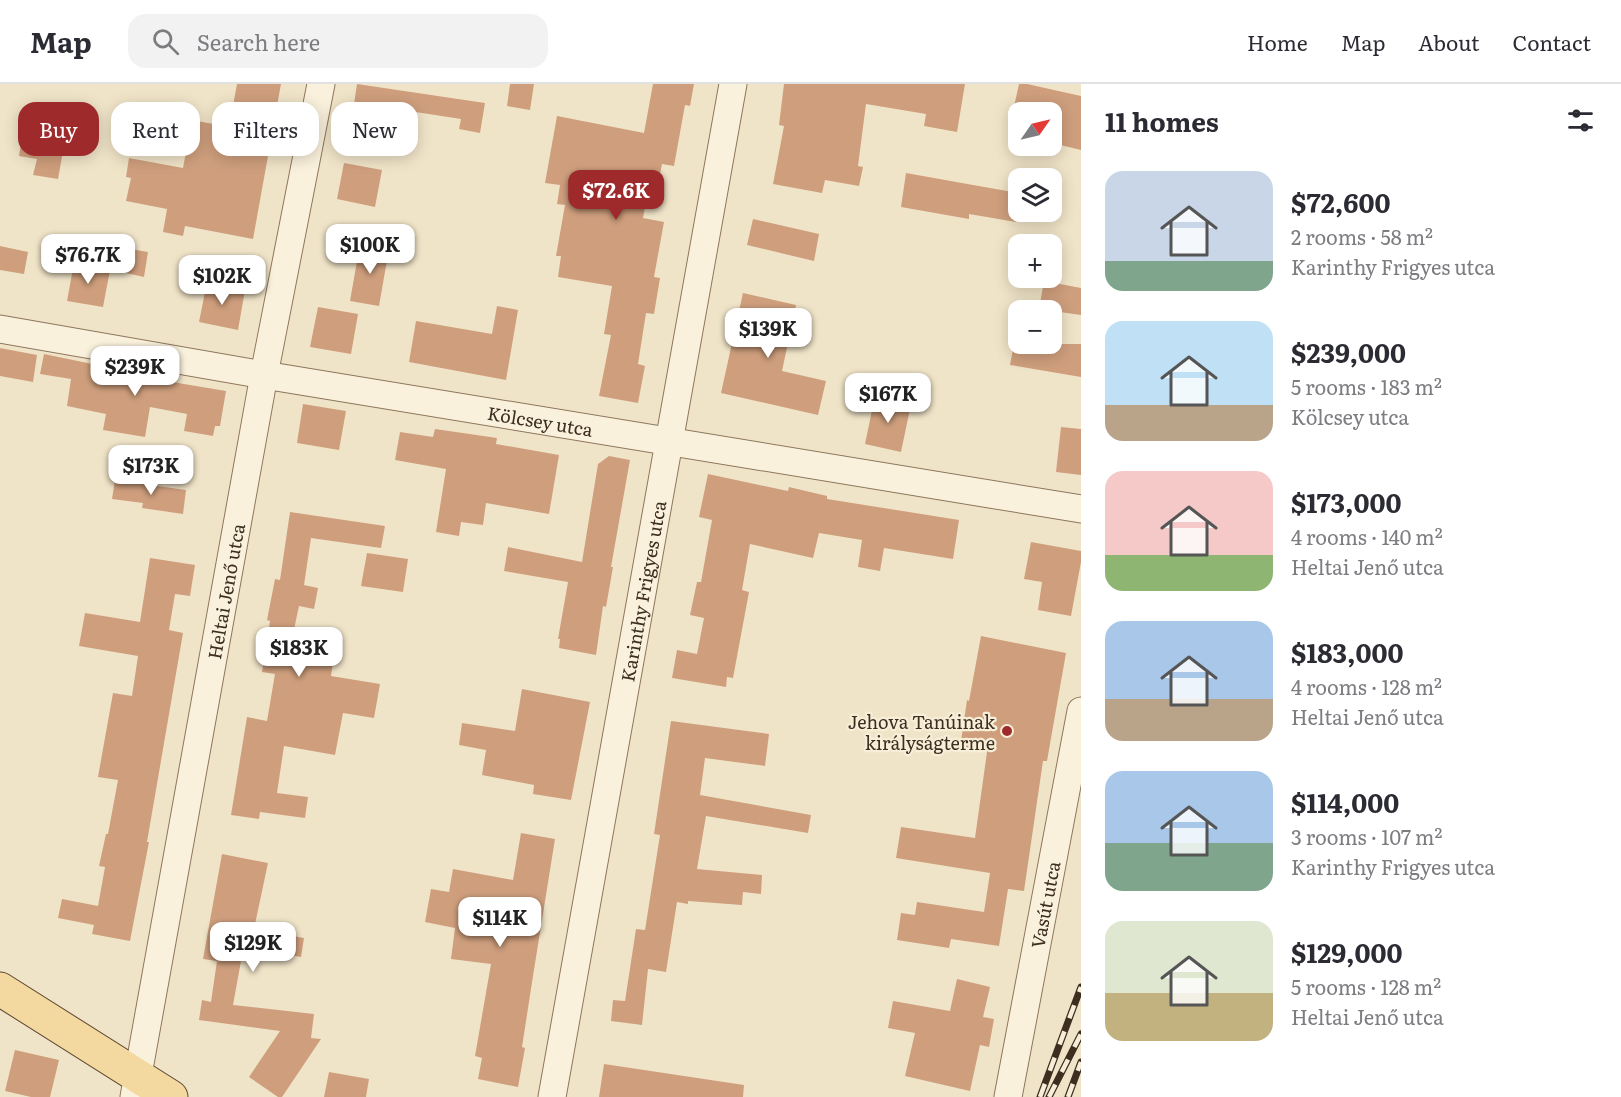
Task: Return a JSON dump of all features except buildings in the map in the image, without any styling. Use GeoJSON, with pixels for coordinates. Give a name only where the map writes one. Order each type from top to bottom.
{"type":"FeatureCollection","features":[{"type":"Feature","properties":{"kind":"main road"},"geometry":{"type":"LineString","coordinates":[[0,988],[136,1087],[171,1097]]}},
{"type":"Feature","properties":{"kind":"street","name":"Heltai Jenő utca"},"geometry":{"type":"LineString","coordinates":[[136,1087],[264,375],[321,84]]}},
{"type":"Feature","properties":{"kind":"street","name":"Karinthy Frigyes utca"},"geometry":{"type":"LineString","coordinates":[[552,1097],[733,84]]}},
{"type":"Feature","properties":{"kind":"street","name":"Kölcsey utca"},"geometry":{"type":"LineString","coordinates":[[0,328],[264,375],[1081,509]]}},
{"type":"Feature","properties":{"kind":"street","name":"Vasút utca"},"geometry":{"type":"LineString","coordinates":[[1008,1097],[1081,711]]}},
{"type":"Feature","properties":{"kind":"railway"},"geometry":{"type":"LineString","coordinates":[[1040,1097],[1081,987]]}},
{"type":"Feature","properties":{"kind":"railway"},"geometry":{"type":"LineString","coordinates":[[1049,1097],[1081,1034]]}},
{"type":"Feature","properties":{"kind":"railway"},"geometry":{"type":"LineString","coordinates":[[1068,1097],[1081,1062]]}},
{"type":"Feature","properties":{"kind":"place","name":"Jehova Tanúinak királyságterme"},"geometry":{"type":"Point","coordinates":[1007,731]}}]}
